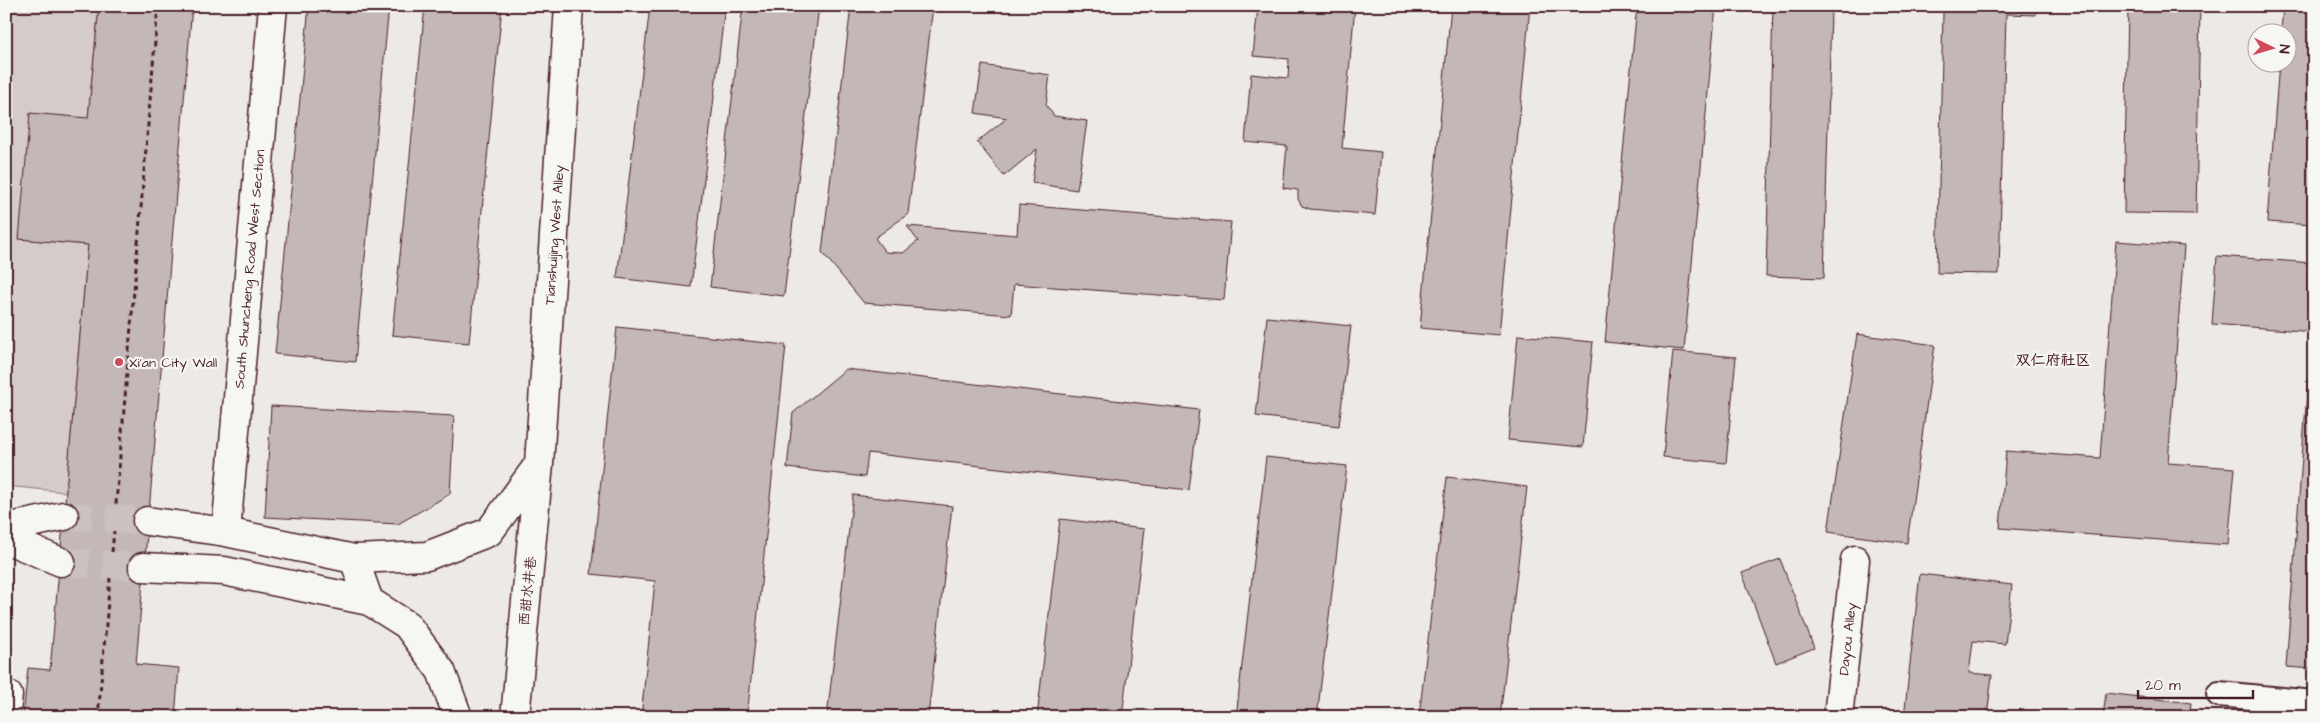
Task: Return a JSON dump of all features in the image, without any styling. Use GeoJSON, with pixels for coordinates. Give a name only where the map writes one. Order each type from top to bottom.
{"type":"FeatureCollection","features":[{"type":"Feature","properties":{"kind":"street","name":"South Shuncheng Road West Section"},"geometry":{"type":"LineString","coordinates":[[226,532],[273,6]]}},
{"type":"Feature","properties":{"kind":"street","name":"Tianshuijing West Alley"},"geometry":{"type":"LineString","coordinates":[[539,464],[569,6]]}},
{"type":"Feature","properties":{"kind":"street"},"geometry":{"type":"LineString","coordinates":[[147,521],[226,532],[354,559],[427,556],[489,532],[539,464]]}},
{"type":"Feature","properties":{"kind":"street","name":"西甜水井巷"},"geometry":{"type":"LineString","coordinates":[[515,717],[539,464]]}},
{"type":"Feature","properties":{"kind":"street"},"geometry":{"type":"LineString","coordinates":[[6,528],[64,516]]}},
{"type":"Feature","properties":{"kind":"street"},"geometry":{"type":"LineString","coordinates":[[6,538],[61,562]]}},
{"type":"Feature","properties":{"kind":"street"},"geometry":{"type":"LineString","coordinates":[[354,559],[369,601]]}},
{"type":"Feature","properties":{"kind":"street","name":"Dayou Alley"},"geometry":{"type":"LineString","coordinates":[[1838,717],[1855,560]]}},
{"type":"Feature","properties":{"kind":"street"},"geometry":{"type":"LineString","coordinates":[[143,567],[224,571],[369,601],[407,625],[441,671],[458,717]]}},
{"type":"Feature","properties":{"kind":"street"},"geometry":{"type":"LineString","coordinates":[[6,694],[8,695],[6,711]]}},
{"type":"Feature","properties":{"kind":"lane"},"geometry":{"type":"LineString","coordinates":[[2219,694],[2314,703]]}},
{"type":"Feature","properties":{"kind":"path"},"geometry":{"type":"LineString","coordinates":[[115,510],[158,6]]}},
{"type":"Feature","properties":{"kind":"path"},"geometry":{"type":"LineString","coordinates":[[111,559],[114,529]]}},
{"type":"Feature","properties":{"kind":"path"},"geometry":{"type":"LineString","coordinates":[[98,717],[110,569]]}},
{"type":"Feature","properties":{"kind":"shaded area"},"geometry":{"type":"Polygon","coordinates":[[[6,6],[99,6],[88,118],[19,239],[88,245],[66,492],[6,486],[6,6]]]}},
{"type":"Feature","properties":{"kind":"building","name":"Xi'an City Wall"},"geometry":{"type":"Polygon","coordinates":[[[99,6],[192,6],[136,664],[179,668],[175,717],[23,717],[28,668],[50,670],[88,245],[19,239],[30,113],[88,118],[99,6]]]}},
{"type":"Feature","properties":{"kind":"building"},"geometry":{"type":"Polygon","coordinates":[[[309,6],[389,6],[355,362],[275,354],[309,6]]]}},
{"type":"Feature","properties":{"kind":"building"},"geometry":{"type":"Polygon","coordinates":[[[425,6],[502,6],[469,343],[392,335],[425,6]]]}},
{"type":"Feature","properties":{"kind":"building"},"geometry":{"type":"Polygon","coordinates":[[[650,6],[725,6],[691,287],[617,278],[650,6]]]}},
{"type":"Feature","properties":{"kind":"building"},"geometry":{"type":"Polygon","coordinates":[[[743,6],[819,6],[784,296],[710,287],[743,6]]]}},
{"type":"Feature","properties":{"kind":"building"},"geometry":{"type":"Polygon","coordinates":[[[851,6],[933,6],[908,214],[875,238],[885,252],[903,253],[918,241],[907,226],[1017,235],[1019,205],[1231,222],[1224,300],[1014,284],[1011,315],[864,303],[822,252],[851,6]]]}},
{"type":"Feature","properties":{"kind":"building"},"geometry":{"type":"Polygon","coordinates":[[[1258,6],[1355,6],[1342,148],[1381,152],[1375,215],[1310,209],[1302,206],[1298,199],[1298,190],[1283,188],[1287,146],[1245,142],[1251,74],[1288,78],[1289,59],[1253,56],[1258,6]]]}},
{"type":"Feature","properties":{"kind":"building"},"geometry":{"type":"Polygon","coordinates":[[[1451,6],[1530,6],[1499,335],[1420,328],[1451,6]]]}},
{"type":"Feature","properties":{"kind":"building"},"geometry":{"type":"Polygon","coordinates":[[[1637,6],[1716,6],[1684,350],[1605,342],[1637,6]]]}},
{"type":"Feature","properties":{"kind":"building"},"geometry":{"type":"Polygon","coordinates":[[[1773,6],[1841,6],[1842,10],[1831,10],[1824,278],[1766,276],[1773,6]]]}},
{"type":"Feature","properties":{"kind":"building"},"geometry":{"type":"Polygon","coordinates":[[[1958,6],[2036,6],[2036,15],[2006,14],[1999,274],[1937,273],[1943,12],[1958,6]]]}},
{"type":"Feature","properties":{"kind":"building"},"geometry":{"type":"Polygon","coordinates":[[[2128,6],[2200,6],[2196,214],[2124,213],[2128,6]]]}},
{"type":"Feature","properties":{"kind":"building"},"geometry":{"type":"Polygon","coordinates":[[[2283,6],[2314,6],[2314,225],[2267,222],[2278,72],[2298,72],[2298,22],[2282,22],[2283,6]]]}},
{"type":"Feature","properties":{"kind":"building"},"geometry":{"type":"Polygon","coordinates":[[[982,65],[1050,75],[1046,105],[1054,116],[1087,121],[1077,190],[1032,183],[1037,149],[1004,176],[977,142],[1007,118],[975,113],[982,65]]]}},
{"type":"Feature","properties":{"kind":"building"},"geometry":{"type":"Polygon","coordinates":[[[2116,241],[2184,246],[2168,463],[2235,468],[2228,545],[2000,528],[2006,451],[2100,458],[2116,241]]]}},
{"type":"Feature","properties":{"kind":"building"},"geometry":{"type":"Polygon","coordinates":[[[2217,256],[2314,263],[2314,332],[2212,324],[2217,256]]]}},
{"type":"Feature","properties":{"kind":"building"},"geometry":{"type":"Polygon","coordinates":[[[1267,317],[1351,326],[1339,426],[1256,416],[1267,317]]]}},
{"type":"Feature","properties":{"kind":"building"},"geometry":{"type":"Polygon","coordinates":[[[617,327],[786,345],[747,717],[641,717],[655,581],[591,574],[617,327]]]}},
{"type":"Feature","properties":{"kind":"building"},"geometry":{"type":"Polygon","coordinates":[[[1857,334],[1935,345],[1907,543],[1828,532],[1857,334]]]}},
{"type":"Feature","properties":{"kind":"building"},"geometry":{"type":"Polygon","coordinates":[[[1518,335],[1593,342],[1583,447],[1508,440],[1518,335]]]}},
{"type":"Feature","properties":{"kind":"building"},"geometry":{"type":"Polygon","coordinates":[[[1673,351],[1736,357],[1726,463],[1663,457],[1673,351]]]}},
{"type":"Feature","properties":{"kind":"building"},"geometry":{"type":"Polygon","coordinates":[[[2309,366],[2314,366],[2314,669],[2286,667],[2309,366]]]}},
{"type":"Feature","properties":{"kind":"building"},"geometry":{"type":"Polygon","coordinates":[[[846,369],[1199,410],[1189,490],[868,453],[865,477],[787,468],[793,413],[846,369]]]}},
{"type":"Feature","properties":{"kind":"building"},"geometry":{"type":"Polygon","coordinates":[[[271,406],[454,416],[450,494],[398,524],[265,517],[271,406]]]}},
{"type":"Feature","properties":{"kind":"building"},"geometry":{"type":"Polygon","coordinates":[[[1266,457],[1347,466],[1317,717],[1236,717],[1266,457]]]}},
{"type":"Feature","properties":{"kind":"building"},"geometry":{"type":"Polygon","coordinates":[[[1447,477],[1527,487],[1500,717],[1419,717],[1447,477]]]}},
{"type":"Feature","properties":{"kind":"building"},"geometry":{"type":"Polygon","coordinates":[[[853,495],[952,506],[928,717],[827,717],[853,495]]]}},
{"type":"Feature","properties":{"kind":"building"},"geometry":{"type":"Polygon","coordinates":[[[1060,519],[1144,529],[1122,717],[1037,717],[1060,519]]]}},
{"type":"Feature","properties":{"kind":"building"},"geometry":{"type":"Polygon","coordinates":[[[1780,559],[1814,648],[1776,663],[1742,573],[1780,559]]]}},
{"type":"Feature","properties":{"kind":"building"},"geometry":{"type":"Polygon","coordinates":[[[1920,574],[2012,585],[2005,644],[1973,641],[1969,673],[1992,675],[1987,717],[1904,717],[1920,574]]]}},
{"type":"Feature","properties":{"kind":"building"},"geometry":{"type":"Polygon","coordinates":[[[2106,693],[2191,703],[2189,717],[2103,717],[2106,693]]]}},
{"type":"Feature","properties":{"kind":"building"},"geometry":{"type":"Polygon","coordinates":[[[1616,710],[1631,717],[1612,717],[1616,710]]]}},
{"type":"Feature","properties":{"kind":"tunnel"},"geometry":{"type":"LineString","coordinates":[[64,516],[147,521]]}},
{"type":"Feature","properties":{"kind":"tunnel"},"geometry":{"type":"LineString","coordinates":[[61,562],[143,567]]}},
{"type":"Feature","properties":{"kind":"place","name":"Xi'an City Wall"},"geometry":{"type":"Point","coordinates":[119,362]}},
{"type":"Feature","properties":{"kind":"district","name":"双仁府社区"},"geometry":{"type":"Point","coordinates":[2053,360]}}]}
